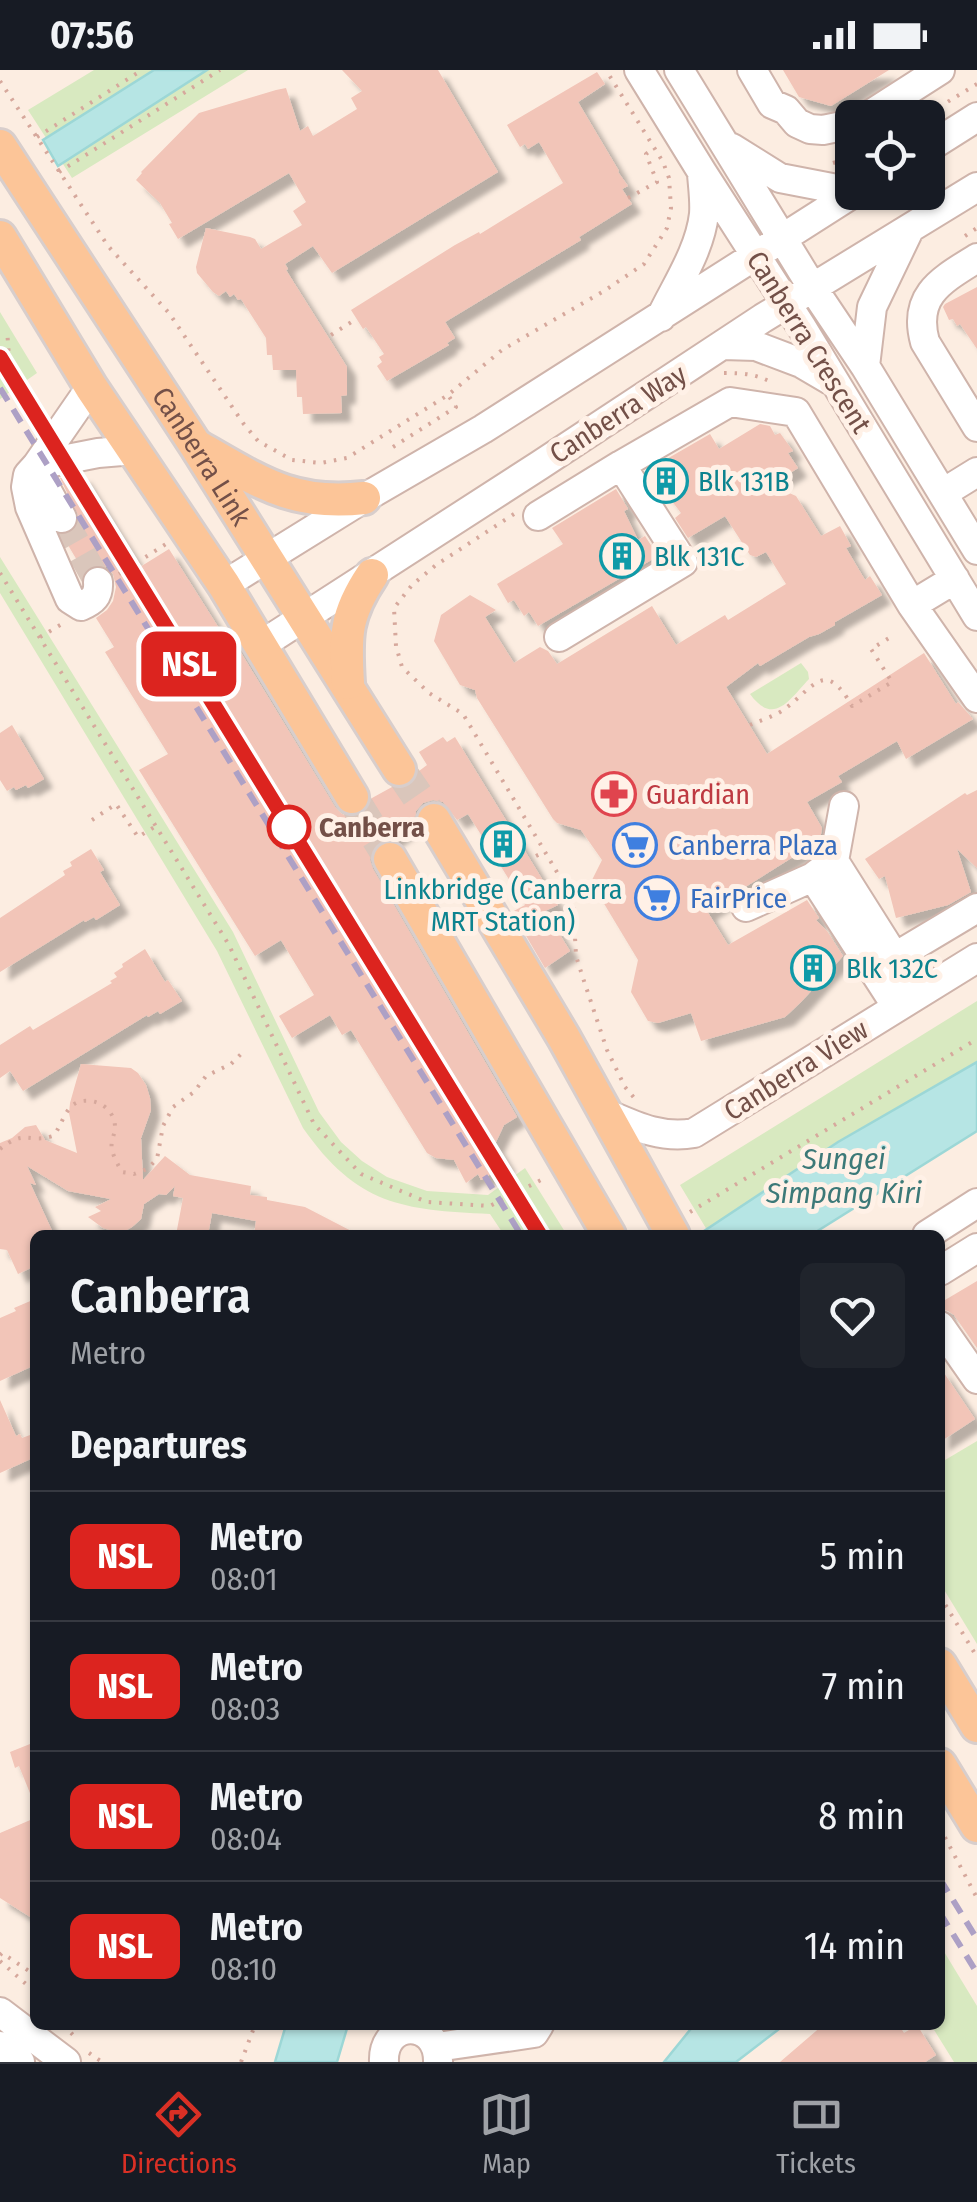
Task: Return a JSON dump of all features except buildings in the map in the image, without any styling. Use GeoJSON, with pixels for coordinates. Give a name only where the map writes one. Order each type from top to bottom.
{"type":"FeatureCollection","features":[{"type":"Feature","properties":{"kind":"main road","name":"Canberra Link"},"geometry":{"type":"LineString","coordinates":[[0,146],[196,446],[399,769]]}},
{"type":"Feature","properties":{"kind":"main road","name":"Canberra Link"},"geometry":{"type":"LineString","coordinates":[[0,237],[91,386],[224,585],[352,797]]}},
{"type":"Feature","properties":{"kind":"main road"},"geometry":{"type":"LineString","coordinates":[[196,446],[285,493],[310,499],[364,498]]}},
{"type":"Feature","properties":{"kind":"main road"},"geometry":{"type":"LineString","coordinates":[[348,685],[348,624],[372,574]]}},
{"type":"Feature","properties":{"kind":"main road"},"geometry":{"type":"LineString","coordinates":[[434,820],[671,1219]]}},
{"type":"Feature","properties":{"kind":"main road"},"geometry":{"type":"LineString","coordinates":[[390,859],[607,1230]]}},
{"type":"Feature","properties":{"kind":"main road"},"geometry":{"type":"LineString","coordinates":[[945,1673],[977,1726]]}},
{"type":"Feature","properties":{"kind":"main road"},"geometry":{"type":"LineString","coordinates":[[945,1772],[977,1826]]}},
{"type":"Feature","properties":{"kind":"street","name":"Canberra Crescent"},"geometry":{"type":"LineString","coordinates":[[639,70],[975,610]]}},
{"type":"Feature","properties":{"kind":"street","name":"Canberra Crescent"},"geometry":{"type":"LineString","coordinates":[[679,70],[977,550]]}},
{"type":"Feature","properties":{"kind":"street"},"geometry":{"type":"LineString","coordinates":[[752,70],[772,104],[786,110],[797,123],[823,130],[835,128]]}},
{"type":"Feature","properties":{"kind":"street"},"geometry":{"type":"LineString","coordinates":[[770,70],[786,96],[786,110]]}},
{"type":"Feature","properties":{"kind":"street"},"geometry":{"type":"LineString","coordinates":[[893,100],[940,70]]}},
{"type":"Feature","properties":{"kind":"street"},"geometry":{"type":"LineString","coordinates":[[945,137],[977,117]]}},
{"type":"Feature","properties":{"kind":"street"},"geometry":{"type":"LineString","coordinates":[[727,145],[780,178],[835,189]]}},
{"type":"Feature","properties":{"kind":"street"},"geometry":{"type":"LineString","coordinates":[[661,316],[698,237],[704,212],[702,172]]}},
{"type":"Feature","properties":{"kind":"street","name":"Canberra Way"},"geometry":{"type":"LineString","coordinates":[[261,645],[722,359],[812,287],[977,188]]}},
{"type":"Feature","properties":{"kind":"street"},"geometry":{"type":"LineString","coordinates":[[224,585],[483,430],[835,203]]}},
{"type":"Feature","properties":{"kind":"street"},"geometry":{"type":"LineString","coordinates":[[865,366],[872,307],[909,230]]}},
{"type":"Feature","properties":{"kind":"street"},"geometry":{"type":"LineString","coordinates":[[977,258],[932,289],[923,308],[921,327],[924,342],[977,428]]}},
{"type":"Feature","properties":{"kind":"street"},"geometry":{"type":"LineString","coordinates":[[722,359],[756,346],[802,363],[835,383]]}},
{"type":"Feature","properties":{"kind":"street"},"geometry":{"type":"LineString","coordinates":[[91,386],[28,475],[26,486],[30,507],[70,599],[81,606],[92,601],[108,578]]}},
{"type":"Feature","properties":{"kind":"street"},"geometry":{"type":"LineString","coordinates":[[530,512],[621,466],[730,402],[796,412],[912,605],[977,698]]}},
{"type":"Feature","properties":{"kind":"street"},"geometry":{"type":"LineString","coordinates":[[37,466],[98,452],[134,450]]}},
{"type":"Feature","properties":{"kind":"street"},"geometry":{"type":"LineString","coordinates":[[37,466],[62,518]]}},
{"type":"Feature","properties":{"kind":"street"},"geometry":{"type":"LineString","coordinates":[[559,637],[683,562],[621,466]]}},
{"type":"Feature","properties":{"kind":"street"},"geometry":{"type":"LineString","coordinates":[[942,493],[977,472]]}},
{"type":"Feature","properties":{"kind":"street"},"geometry":{"type":"LineString","coordinates":[[912,605],[954,579]]}},
{"type":"Feature","properties":{"kind":"street"},"geometry":{"type":"LineString","coordinates":[[930,631],[975,610]]}},
{"type":"Feature","properties":{"kind":"street"},"geometry":{"type":"LineString","coordinates":[[746,907],[824,869],[844,806]]}},
{"type":"Feature","properties":{"kind":"street"},"geometry":{"type":"LineString","coordinates":[[824,869],[894,957],[908,1001]]}},
{"type":"Feature","properties":{"kind":"street"},"geometry":{"type":"LineString","coordinates":[[824,869],[908,1001]]}},
{"type":"Feature","properties":{"kind":"street"},"geometry":{"type":"LineString","coordinates":[[894,957],[977,908]]}},
{"type":"Feature","properties":{"kind":"street","name":"Canberra View"},"geometry":{"type":"LineString","coordinates":[[605,1113],[656,1133],[694,1133],[977,958]]}},
{"type":"Feature","properties":{"kind":"street"},"geometry":{"type":"LineString","coordinates":[[935,1230],[977,1203]]}},
{"type":"Feature","properties":{"kind":"street"},"geometry":{"type":"LineString","coordinates":[[945,1268],[977,1248]]}},
{"type":"Feature","properties":{"kind":"street"},"geometry":{"type":"LineString","coordinates":[[945,1333],[977,1379]]}},
{"type":"Feature","properties":{"kind":"street"},"geometry":{"type":"LineString","coordinates":[[0,2012],[66,2062]]}},
{"type":"Feature","properties":{"kind":"street"},"geometry":{"type":"LineString","coordinates":[[384,2062],[385,2048],[395,2030]]}},
{"type":"Feature","properties":{"kind":"street"},"geometry":{"type":"LineString","coordinates":[[420,2030],[433,2040],[437,2054],[535,2030]]}},
{"type":"Feature","properties":{"kind":"street"},"geometry":{"type":"LineString","coordinates":[[0,2046],[20,2062]]}},
{"type":"Feature","properties":{"kind":"path"},"geometry":{"type":"LineString","coordinates":[[36,137],[142,70]]}},
{"type":"Feature","properties":{"kind":"path"},"geometry":{"type":"LineString","coordinates":[[60,172],[220,70]]}},
{"type":"Feature","properties":{"kind":"path"},"geometry":{"type":"LineString","coordinates":[[0,81],[108,246],[169,313],[258,441],[292,460],[320,463],[347,458],[448,395],[502,350],[644,264],[667,228],[670,178],[606,70]]}},
{"type":"Feature","properties":{"kind":"path"},"geometry":{"type":"LineString","coordinates":[[945,103],[977,84]]}},
{"type":"Feature","properties":{"kind":"path"},"geometry":{"type":"LineString","coordinates":[[628,198],[658,182],[646,154],[654,148]]}},
{"type":"Feature","properties":{"kind":"path"},"geometry":{"type":"LineString","coordinates":[[331,335],[353,322]]}},
{"type":"Feature","properties":{"kind":"path"},"geometry":{"type":"LineString","coordinates":[[0,369],[9,356],[7,330]]}},
{"type":"Feature","properties":{"kind":"path"},"geometry":{"type":"LineString","coordinates":[[722,359],[785,390]]}},
{"type":"Feature","properties":{"kind":"path"},"geometry":{"type":"LineString","coordinates":[[392,447],[456,407],[448,395]]}},
{"type":"Feature","properties":{"kind":"path"},"geometry":{"type":"LineString","coordinates":[[530,512],[436,565],[412,585],[394,608],[394,629],[402,667],[429,693],[463,714],[573,899],[576,956],[583,978],[607,1050],[626,1088],[638,1102]]}},
{"type":"Feature","properties":{"kind":"path"},"geometry":{"type":"LineString","coordinates":[[108,578],[169,543]]}},
{"type":"Feature","properties":{"kind":"path"},"geometry":{"type":"LineString","coordinates":[[0,573],[229,945],[314,1124],[361,1174],[427,1202],[490,1206],[544,1178]]}},
{"type":"Feature","properties":{"kind":"path"},"geometry":{"type":"LineString","coordinates":[[750,725],[781,712],[812,684],[825,680],[844,692],[852,706],[892,682],[871,649],[889,638]]}},
{"type":"Feature","properties":{"kind":"path"},"geometry":{"type":"LineString","coordinates":[[92,820],[116,804],[138,838],[156,826]]}},
{"type":"Feature","properties":{"kind":"path"},"geometry":{"type":"LineString","coordinates":[[671,1219],[977,1038]]}},
{"type":"Feature","properties":{"kind":"path"},"geometry":{"type":"LineString","coordinates":[[0,1149],[21,1136],[53,1136],[68,1110],[84,1100],[108,1109],[113,1118],[116,1125],[112,1152],[122,1172],[146,1170],[157,1159],[163,1126],[173,1108],[194,1092],[206,1076],[231,1064],[244,1050]]}},
{"type":"Feature","properties":{"kind":"path"},"geometry":{"type":"LineString","coordinates":[[945,1604],[977,1658]]}},
{"type":"Feature","properties":{"kind":"path"},"geometry":{"type":"LineString","coordinates":[[945,1837],[977,1898]]}},
{"type":"Feature","properties":{"kind":"path"},"geometry":{"type":"LineString","coordinates":[[30,1972],[2,1952],[0,1958],[30,1987]]}},
{"type":"Feature","properties":{"kind":"path"},"geometry":{"type":"LineString","coordinates":[[241,2062],[253,2030]]}},
{"type":"Feature","properties":{"kind":"green space"},"geometry":{"type":"Polygon","coordinates":[[[94,70],[248,70],[72,178],[28,110],[94,70]]]}},
{"type":"Feature","properties":{"kind":"green space"},"geometry":{"type":"Polygon","coordinates":[[[0,312],[37,373],[0,399],[0,312]]]}},
{"type":"Feature","properties":{"kind":"green space"},"geometry":{"type":"Polygon","coordinates":[[[0,557],[233,932],[319,1112],[341,1142],[387,1177],[427,1191],[488,1195],[525,1168],[564,1230],[501,1230],[490,1214],[406,1205],[363,1188],[323,1154],[303,1128],[217,951],[0,593],[0,557]]]}},
{"type":"Feature","properties":{"kind":"green space"},"geometry":{"type":"Polygon","coordinates":[[[801,663],[809,679],[781,706],[767,708],[750,694],[801,663]]]}},
{"type":"Feature","properties":{"kind":"green space"},"geometry":{"type":"Polygon","coordinates":[[[977,1001],[977,1105],[720,1230],[707,1230],[680,1185],[977,1001]]]}},
{"type":"Feature","properties":{"kind":"green space"},"geometry":{"type":"Polygon","coordinates":[[[977,1441],[977,1644],[945,1591],[945,1460],[977,1441]]]}},
{"type":"Feature","properties":{"kind":"green space"},"geometry":{"type":"Polygon","coordinates":[[[945,1953],[977,2006],[977,2062],[954,2062],[934,2030],[945,2030],[945,1953]]]}},
{"type":"Feature","properties":{"kind":"water"},"geometry":{"type":"Polygon","coordinates":[[[154,70],[207,70],[58,166],[43,140],[154,70]]]}},
{"type":"Feature","properties":{"kind":"water","name":"Sungei Simpang Kiri"},"geometry":{"type":"Polygon","coordinates":[[[977,1062],[977,1131],[819,1230],[706,1230],[838,1142],[977,1062]]]}},
{"type":"Feature","properties":{"kind":"water"},"geometry":{"type":"Polygon","coordinates":[[[285,2030],[347,2030],[337,2062],[275,2062],[285,2030]]]}},
{"type":"Feature","properties":{"kind":"water"},"geometry":{"type":"Polygon","coordinates":[[[690,2030],[778,2030],[736,2062],[664,2062],[690,2030]]]}},
{"type":"Feature","properties":{"kind":"tunnel"},"geometry":{"type":"LineString","coordinates":[[62,518],[98,582]]}},
{"type":"Feature","properties":{"kind":"tunnel"},"geometry":{"type":"LineString","coordinates":[[399,769],[434,820]]}},
{"type":"Feature","properties":{"kind":"tunnel"},"geometry":{"type":"LineString","coordinates":[[352,797],[390,859]]}},
{"type":"Feature","properties":{"kind":"railway"},"geometry":{"type":"LineString","coordinates":[[0,357],[537,1230]]}},
{"type":"Feature","properties":{"kind":"railway"},"geometry":{"type":"LineString","coordinates":[[0,388],[518,1230]]}},
{"type":"Feature","properties":{"kind":"railway"},"geometry":{"type":"LineString","coordinates":[[945,1887],[977,1939]]}},
{"type":"Feature","properties":{"kind":"railway"},"geometry":{"type":"LineString","coordinates":[[945,1921],[977,1973]]}},
{"type":"Feature","properties":{"kind":"metro line","name":"NSL"},"geometry":{"type":"LineString","coordinates":[[0,357],[537,1230]]}},
{"type":"Feature","properties":{"kind":"place","name":"Blk 131B"},"geometry":{"type":"Point","coordinates":[666,481]}},
{"type":"Feature","properties":{"kind":"place","name":"Blk 131C"},"geometry":{"type":"Point","coordinates":[622,556]}},
{"type":"Feature","properties":{"kind":"place","name":"Guardian"},"geometry":{"type":"Point","coordinates":[614,794]}},
{"type":"Feature","properties":{"kind":"place","name":"Canberra"},"geometry":{"type":"Point","coordinates":[289,827]}},
{"type":"Feature","properties":{"kind":"place","name":"Linkbridge (Canberra MRT Station)"},"geometry":{"type":"Point","coordinates":[503,844]}},
{"type":"Feature","properties":{"kind":"place","name":"Canberra Plaza"},"geometry":{"type":"Point","coordinates":[635,845]}},
{"type":"Feature","properties":{"kind":"place","name":"FairPrice"},"geometry":{"type":"Point","coordinates":[657,898]}},
{"type":"Feature","properties":{"kind":"place","name":"Blk 132C"},"geometry":{"type":"Point","coordinates":[813,968]}}]}
